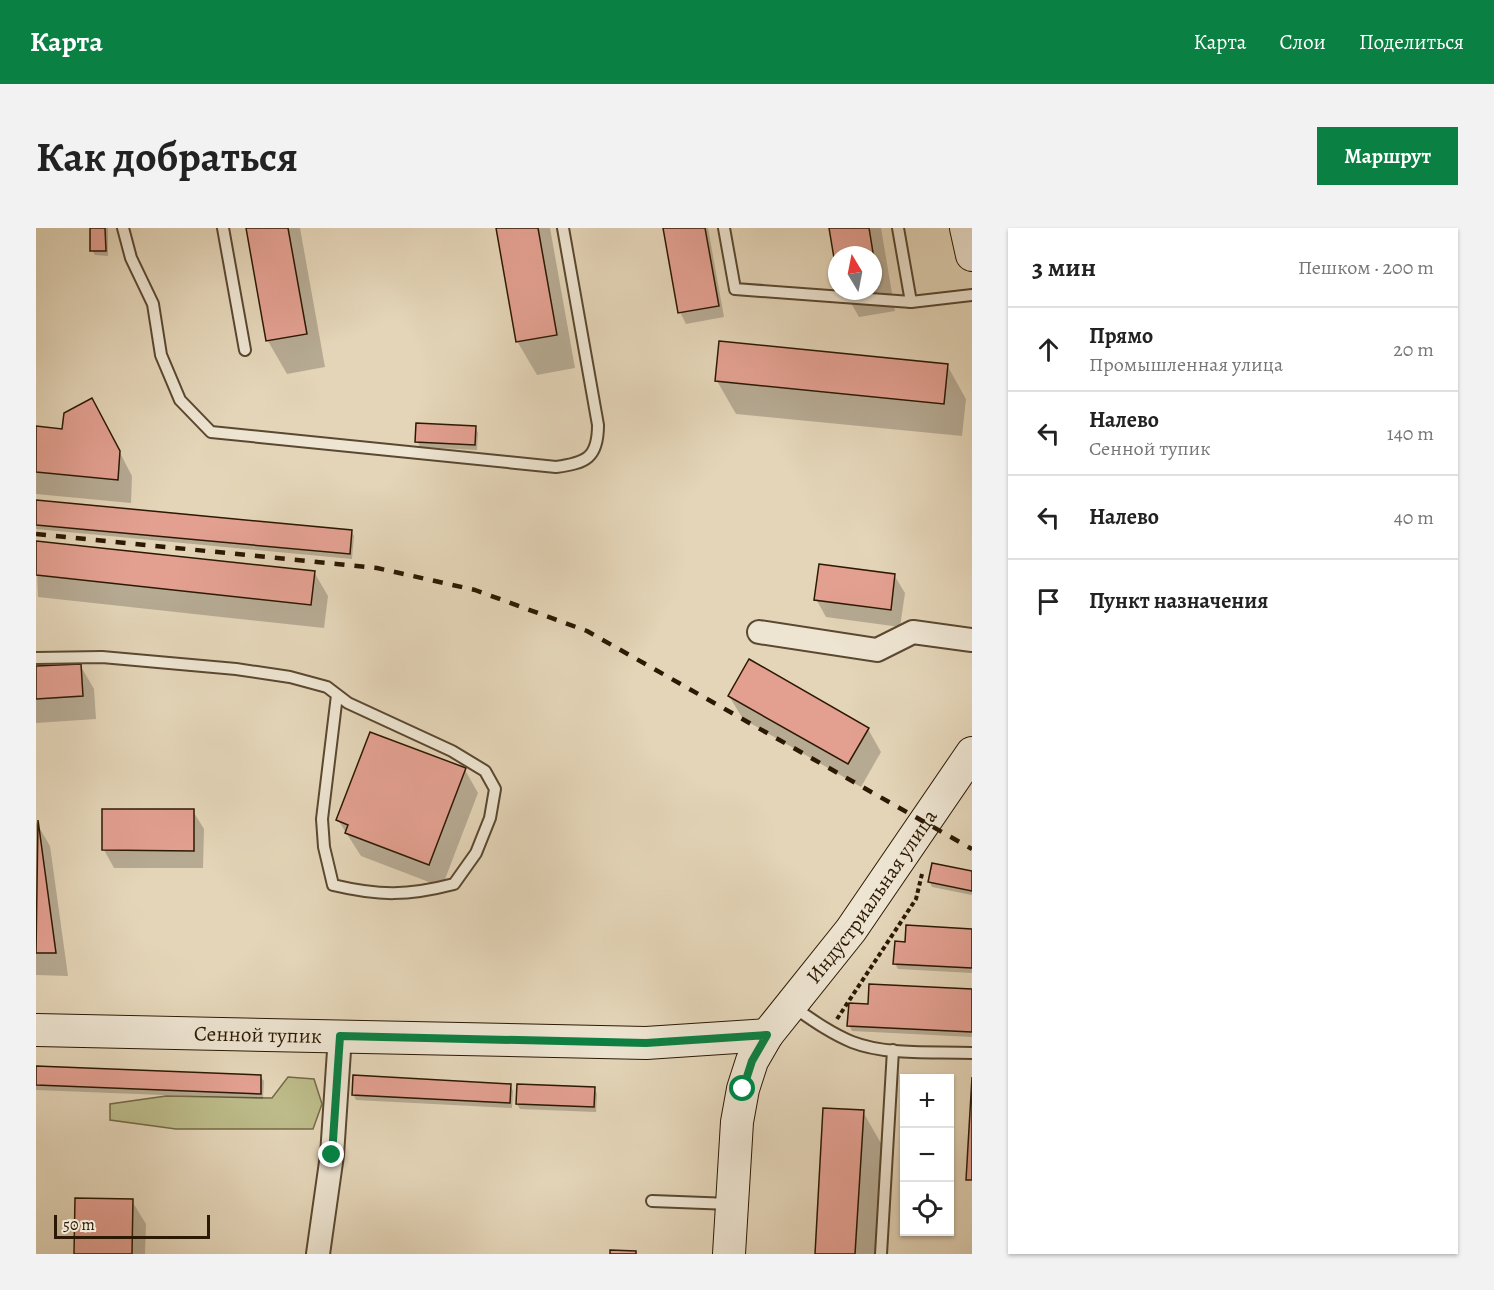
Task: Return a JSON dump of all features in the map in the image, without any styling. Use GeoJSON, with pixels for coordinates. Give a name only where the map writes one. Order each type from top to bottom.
{"type":"FeatureCollection","features":[{"type":"Feature","properties":{"kind":"main road"},"geometry":{"type":"LineString","coordinates":[[966,228],[972,255]]}},
{"type":"Feature","properties":{"kind":"main road","name":"Индустриальная улица"},"geometry":{"type":"LineString","coordinates":[[729,1254],[737,1122],[743,1089],[752,1061],[767,1035],[857,921],[972,753]]}},
{"type":"Feature","properties":{"kind":"main road","name":"Сенной тупик"},"geometry":{"type":"LineString","coordinates":[[36,1030],[646,1043],[767,1035]]}},
{"type":"Feature","properties":{"kind":"street"},"geometry":{"type":"LineString","coordinates":[[759,632],[876,650],[913,632],[972,640]]}},
{"type":"Feature","properties":{"kind":"street"},"geometry":{"type":"LineString","coordinates":[[318,1254],[332,1155],[340,1036]]}},
{"type":"Feature","properties":{"kind":"lane"},"geometry":{"type":"LineString","coordinates":[[123,228],[131,258],[153,304],[161,355],[180,400],[211,432],[556,467],[576,464],[593,454],[598,441],[598,425],[562,228]]}},
{"type":"Feature","properties":{"kind":"lane"},"geometry":{"type":"LineString","coordinates":[[223,228],[245,350]]}},
{"type":"Feature","properties":{"kind":"lane"},"geometry":{"type":"LineString","coordinates":[[724,228],[735,289],[911,302],[972,295]]}},
{"type":"Feature","properties":{"kind":"lane"},"geometry":{"type":"LineString","coordinates":[[898,228],[911,302]]}},
{"type":"Feature","properties":{"kind":"lane"},"geometry":{"type":"LineString","coordinates":[[36,658],[102,657],[236,669],[290,677],[327,687],[348,703],[452,751],[485,771],[495,789],[490,818],[476,854],[454,884],[420,893],[370,894],[333,885],[324,847],[322,819],[337,695]]}},
{"type":"Feature","properties":{"kind":"lane"},"geometry":{"type":"LineString","coordinates":[[792,1006],[854,1042],[893,1050],[972,1053]]}},
{"type":"Feature","properties":{"kind":"lane"},"geometry":{"type":"LineString","coordinates":[[881,1254],[893,1050]]}},
{"type":"Feature","properties":{"kind":"lane"},"geometry":{"type":"LineString","coordinates":[[652,1201],[731,1204]]}},
{"type":"Feature","properties":{"kind":"path"},"geometry":{"type":"LineString","coordinates":[[830,1030],[916,899],[923,872]]}},
{"type":"Feature","properties":{"kind":"shaded area"},"geometry":{"type":"Polygon","coordinates":[[[288,1077],[314,1079],[322,1104],[313,1129],[176,1129],[110,1120],[110,1104],[166,1096],[272,1098],[288,1077]]]}},
{"type":"Feature","properties":{"kind":"building"},"geometry":{"type":"Polygon","coordinates":[[[90,228],[105,228],[106,251],[90,251],[90,228]]]}},
{"type":"Feature","properties":{"kind":"building"},"geometry":{"type":"Polygon","coordinates":[[[246,228],[288,228],[307,334],[266,341],[246,228]]]}},
{"type":"Feature","properties":{"kind":"building"},"geometry":{"type":"Polygon","coordinates":[[[496,228],[538,228],[557,335],[516,342],[496,228]]]}},
{"type":"Feature","properties":{"kind":"building"},"geometry":{"type":"Polygon","coordinates":[[[663,228],[705,228],[719,306],[678,313],[663,228]]]}},
{"type":"Feature","properties":{"kind":"building"},"geometry":{"type":"Polygon","coordinates":[[[829,228],[869,228],[872,246],[832,246],[829,228]]]}},
{"type":"Feature","properties":{"kind":"building"},"geometry":{"type":"Polygon","coordinates":[[[719,341],[948,364],[944,404],[715,381],[719,341]]]}},
{"type":"Feature","properties":{"kind":"building"},"geometry":{"type":"Polygon","coordinates":[[[92,398],[120,451],[118,480],[36,472],[36,426],[62,429],[64,413],[92,398]]]}},
{"type":"Feature","properties":{"kind":"building"},"geometry":{"type":"Polygon","coordinates":[[[416,423],[476,426],[475,445],[415,442],[416,423]]]}},
{"type":"Feature","properties":{"kind":"building"},"geometry":{"type":"Polygon","coordinates":[[[36,500],[352,530],[350,554],[36,525],[36,500]]]}},
{"type":"Feature","properties":{"kind":"building"},"geometry":{"type":"Polygon","coordinates":[[[36,541],[315,571],[311,605],[36,575],[36,541]]]}},
{"type":"Feature","properties":{"kind":"building"},"geometry":{"type":"Polygon","coordinates":[[[819,564],[895,574],[891,610],[814,600],[819,564]]]}},
{"type":"Feature","properties":{"kind":"building"},"geometry":{"type":"Polygon","coordinates":[[[749,659],[869,728],[848,764],[728,696],[749,659]]]}},
{"type":"Feature","properties":{"kind":"building"},"geometry":{"type":"Polygon","coordinates":[[[81,664],[83,696],[36,699],[36,666],[81,664]]]}},
{"type":"Feature","properties":{"kind":"building"},"geometry":{"type":"Polygon","coordinates":[[[370,732],[466,768],[429,865],[345,833],[348,825],[336,820],[370,732]]]}},
{"type":"Feature","properties":{"kind":"building"},"geometry":{"type":"Polygon","coordinates":[[[102,809],[194,809],[194,851],[102,850],[102,809]]]}},
{"type":"Feature","properties":{"kind":"building"},"geometry":{"type":"Polygon","coordinates":[[[38,820],[56,953],[36,953],[38,820]]]}},
{"type":"Feature","properties":{"kind":"building"},"geometry":{"type":"Polygon","coordinates":[[[932,863],[972,871],[972,891],[928,882],[932,863]]]}},
{"type":"Feature","properties":{"kind":"building"},"geometry":{"type":"Polygon","coordinates":[[[906,925],[972,929],[972,968],[893,964],[895,941],[905,942],[906,925]]]}},
{"type":"Feature","properties":{"kind":"building"},"geometry":{"type":"Polygon","coordinates":[[[869,984],[972,989],[972,1032],[847,1026],[849,1003],[868,1004],[869,984]]]}},
{"type":"Feature","properties":{"kind":"building"},"geometry":{"type":"Polygon","coordinates":[[[36,1066],[261,1075],[261,1094],[36,1085],[36,1066]]]}},
{"type":"Feature","properties":{"kind":"building"},"geometry":{"type":"Polygon","coordinates":[[[353,1075],[511,1084],[510,1103],[352,1095],[353,1075]]]}},
{"type":"Feature","properties":{"kind":"building"},"geometry":{"type":"Polygon","coordinates":[[[972,1077],[972,1180],[966,1180],[972,1077]]]}},
{"type":"Feature","properties":{"kind":"building"},"geometry":{"type":"Polygon","coordinates":[[[517,1084],[595,1087],[594,1107],[516,1104],[517,1084]]]}},
{"type":"Feature","properties":{"kind":"building"},"geometry":{"type":"Polygon","coordinates":[[[823,1108],[864,1110],[855,1254],[815,1254],[823,1108]]]}},
{"type":"Feature","properties":{"kind":"building"},"geometry":{"type":"Polygon","coordinates":[[[75,1198],[133,1199],[132,1254],[74,1254],[75,1198]]]}},
{"type":"Feature","properties":{"kind":"building"},"geometry":{"type":"Polygon","coordinates":[[[610,1250],[636,1251],[636,1254],[610,1254],[610,1250]]]}},
{"type":"Feature","properties":{"kind":"railway"},"geometry":{"type":"LineString","coordinates":[[36,534],[377,568],[475,590],[587,631],[972,849]]}},
{"type":"Feature","properties":{"kind":"route"},"geometry":{"type":"LineString","coordinates":[[332,1155],[340,1036],[646,1043],[767,1035],[752,1061],[743,1089]]}}]}
